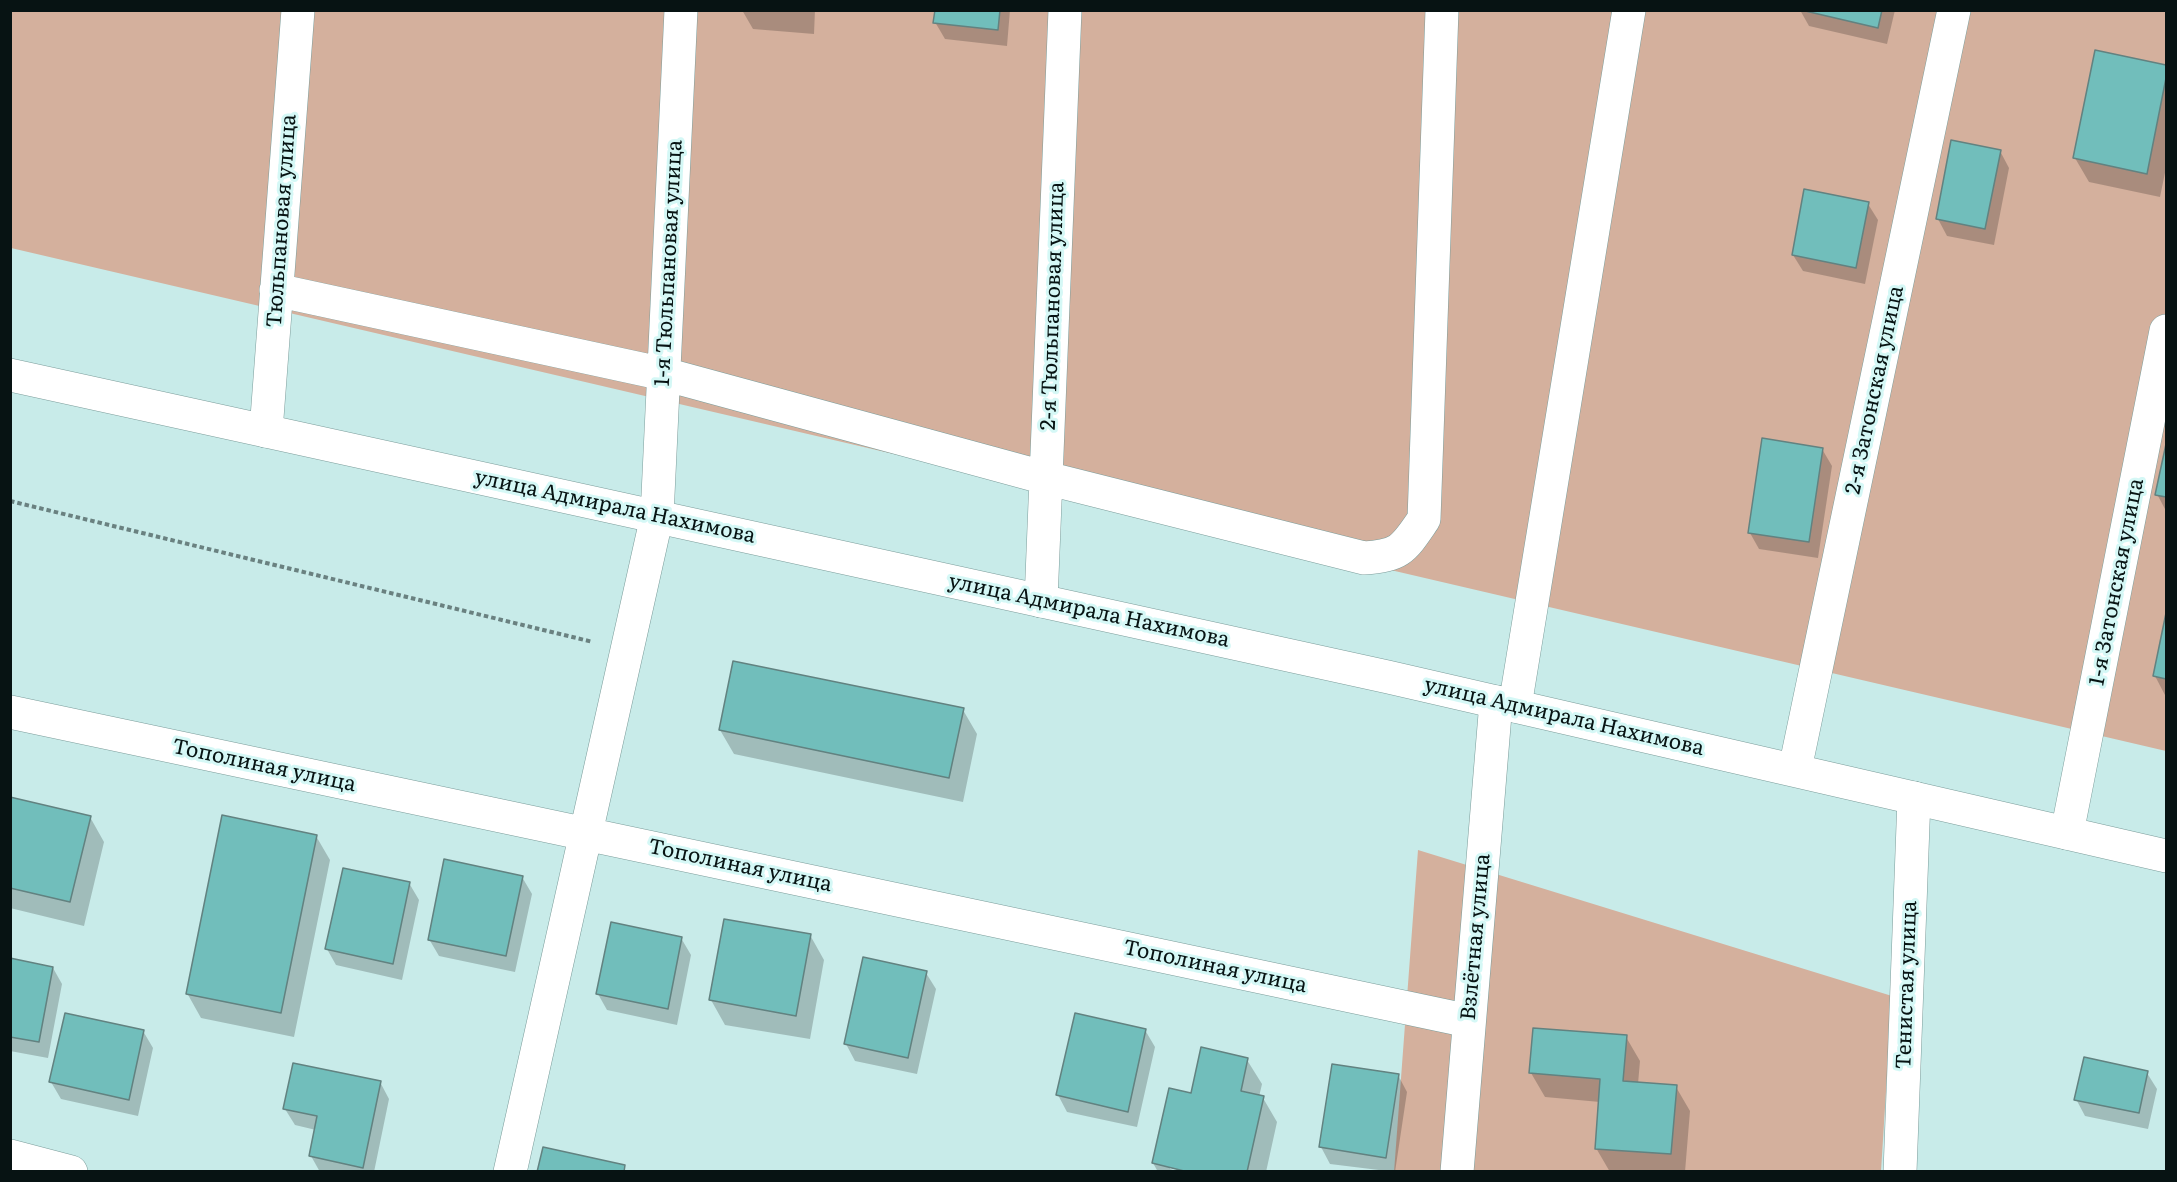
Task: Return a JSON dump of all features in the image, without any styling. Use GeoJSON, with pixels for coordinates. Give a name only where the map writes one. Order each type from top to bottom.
{"type":"FeatureCollection","features":[{"type":"Feature","properties":{"kind":"street","name":"Тюльпановая улица"},"geometry":{"type":"LineString","coordinates":[[266,431],[298,10]]}},
{"type":"Feature","properties":{"kind":"street","name":"1-я Тюльпановая улица"},"geometry":{"type":"LineString","coordinates":[[510,1172],[657,516],[681,10]]}},
{"type":"Feature","properties":{"kind":"street","name":"2-я Тюльпановая улица"},"geometry":{"type":"LineString","coordinates":[[1041,601],[1065,10]]}},
{"type":"Feature","properties":{"kind":"street"},"geometry":{"type":"LineString","coordinates":[[276,290],[664,374],[1046,478],[1364,558],[1389,556],[1408,543],[1424,519],[1442,10]]}},
{"type":"Feature","properties":{"kind":"street","name":"Взлётная улица"},"geometry":{"type":"LineString","coordinates":[[1457,1172],[1469,1021],[1506,704],[1629,10]]}},
{"type":"Feature","properties":{"kind":"street","name":"2-я Затонская улица"},"geometry":{"type":"LineString","coordinates":[[1795,769],[1954,10]]}},
{"type":"Feature","properties":{"kind":"street","name":"1-я Затонская улица"},"geometry":{"type":"LineString","coordinates":[[2067,833],[2166,332]]}},
{"type":"Feature","properties":{"kind":"street","name":"улица Адмирала Нахимова"},"geometry":{"type":"LineString","coordinates":[[10,375],[1506,704],[2166,856]]}},
{"type":"Feature","properties":{"kind":"street","name":"Тополиная улица"},"geometry":{"type":"LineString","coordinates":[[10,712],[1469,1021]]}},
{"type":"Feature","properties":{"kind":"street","name":"Тенистая улица"},"geometry":{"type":"LineString","coordinates":[[1900,1172],[1914,798]]}},
{"type":"Feature","properties":{"kind":"street"},"geometry":{"type":"LineString","coordinates":[[10,1156],[71,1172]]}},
{"type":"Feature","properties":{"kind":"path"},"geometry":{"type":"LineString","coordinates":[[10,501],[627,650]]}},
{"type":"Feature","properties":{"kind":"shaded area"},"geometry":{"type":"Polygon","coordinates":[[[11,11],[2166,11],[2166,751],[11,248],[11,11]]]}},
{"type":"Feature","properties":{"kind":"shaded area"},"geometry":{"type":"Polygon","coordinates":[[[1418,850],[1892,996],[1881,1171],[1394,1172],[1418,850]]]}},
{"type":"Feature","properties":{"kind":"building"},"geometry":{"type":"Polygon","coordinates":[[[935,10],[1000,10],[998,30],[933,23],[935,10]]]}},
{"type":"Feature","properties":{"kind":"building"},"geometry":{"type":"Polygon","coordinates":[[[1801,10],[1882,10],[1878,28],[1801,10]]]}},
{"type":"Feature","properties":{"kind":"building"},"geometry":{"type":"Polygon","coordinates":[[[2095,50],[2166,65],[2166,78],[2147,174],[2073,158],[2095,50]]]}},
{"type":"Feature","properties":{"kind":"building"},"geometry":{"type":"Polygon","coordinates":[[[1951,140],[2001,150],[1985,229],[1936,219],[1951,140]]]}},
{"type":"Feature","properties":{"kind":"building"},"geometry":{"type":"Polygon","coordinates":[[[1804,189],[1869,202],[1856,268],[1792,255],[1804,189]]]}},
{"type":"Feature","properties":{"kind":"building"},"geometry":{"type":"Polygon","coordinates":[[[1762,438],[1823,448],[1809,542],[1748,533],[1762,438]]]}},
{"type":"Feature","properties":{"kind":"building"},"geometry":{"type":"Polygon","coordinates":[[[2166,444],[2166,497],[2155,495],[2166,444]]]}},
{"type":"Feature","properties":{"kind":"building"},"geometry":{"type":"Polygon","coordinates":[[[2166,613],[2166,679],[2153,676],[2166,613]]]}},
{"type":"Feature","properties":{"kind":"building"},"geometry":{"type":"Polygon","coordinates":[[[733,661],[964,708],[949,778],[719,730],[733,661]]]}},
{"type":"Feature","properties":{"kind":"building"},"geometry":{"type":"Polygon","coordinates":[[[10,797],[91,816],[70,902],[10,888],[10,797]]]}},
{"type":"Feature","properties":{"kind":"building"},"geometry":{"type":"Polygon","coordinates":[[[222,815],[317,835],[281,1013],[186,994],[222,815]]]}},
{"type":"Feature","properties":{"kind":"building"},"geometry":{"type":"Polygon","coordinates":[[[444,859],[523,876],[506,956],[428,940],[444,859]]]}},
{"type":"Feature","properties":{"kind":"building"},"geometry":{"type":"Polygon","coordinates":[[[343,868],[410,882],[393,964],[325,949],[343,868]]]}},
{"type":"Feature","properties":{"kind":"building"},"geometry":{"type":"Polygon","coordinates":[[[724,919],[811,934],[796,1016],[709,1000],[724,919]]]}},
{"type":"Feature","properties":{"kind":"building"},"geometry":{"type":"Polygon","coordinates":[[[611,922],[682,937],[668,1009],[596,994],[611,922]]]}},
{"type":"Feature","properties":{"kind":"building"},"geometry":{"type":"Polygon","coordinates":[[[863,957],[927,971],[908,1058],[844,1044],[863,957]]]}},
{"type":"Feature","properties":{"kind":"building"},"geometry":{"type":"Polygon","coordinates":[[[10,958],[53,967],[39,1042],[10,1037],[10,958]]]}},
{"type":"Feature","properties":{"kind":"building"},"geometry":{"type":"Polygon","coordinates":[[[65,1013],[144,1030],[129,1100],[49,1082],[65,1013]]]}},
{"type":"Feature","properties":{"kind":"building"},"geometry":{"type":"Polygon","coordinates":[[[1075,1013],[1146,1029],[1128,1112],[1056,1095],[1075,1013]]]}},
{"type":"Feature","properties":{"kind":"building"},"geometry":{"type":"Polygon","coordinates":[[[1533,1028],[1627,1035],[1623,1081],[1677,1085],[1671,1154],[1595,1149],[1600,1079],[1529,1073],[1533,1028]]]}},
{"type":"Feature","properties":{"kind":"building"},"geometry":{"type":"Polygon","coordinates":[[[1201,1047],[1248,1058],[1241,1091],[1264,1096],[1247,1172],[1188,1172],[1152,1163],[1169,1088],[1191,1093],[1201,1047]]]}},
{"type":"Feature","properties":{"kind":"building"},"geometry":{"type":"Polygon","coordinates":[[[2084,1057],[2148,1071],[2139,1113],[2074,1100],[2084,1057]]]}},
{"type":"Feature","properties":{"kind":"building"},"geometry":{"type":"Polygon","coordinates":[[[293,1063],[381,1081],[363,1168],[309,1156],[317,1116],[283,1109],[293,1063]]]}},
{"type":"Feature","properties":{"kind":"building"},"geometry":{"type":"Polygon","coordinates":[[[1332,1064],[1399,1074],[1386,1158],[1319,1147],[1332,1064]]]}},
{"type":"Feature","properties":{"kind":"building"},"geometry":{"type":"Polygon","coordinates":[[[543,1147],[625,1165],[624,1172],[537,1172],[543,1147]]]}}]}
